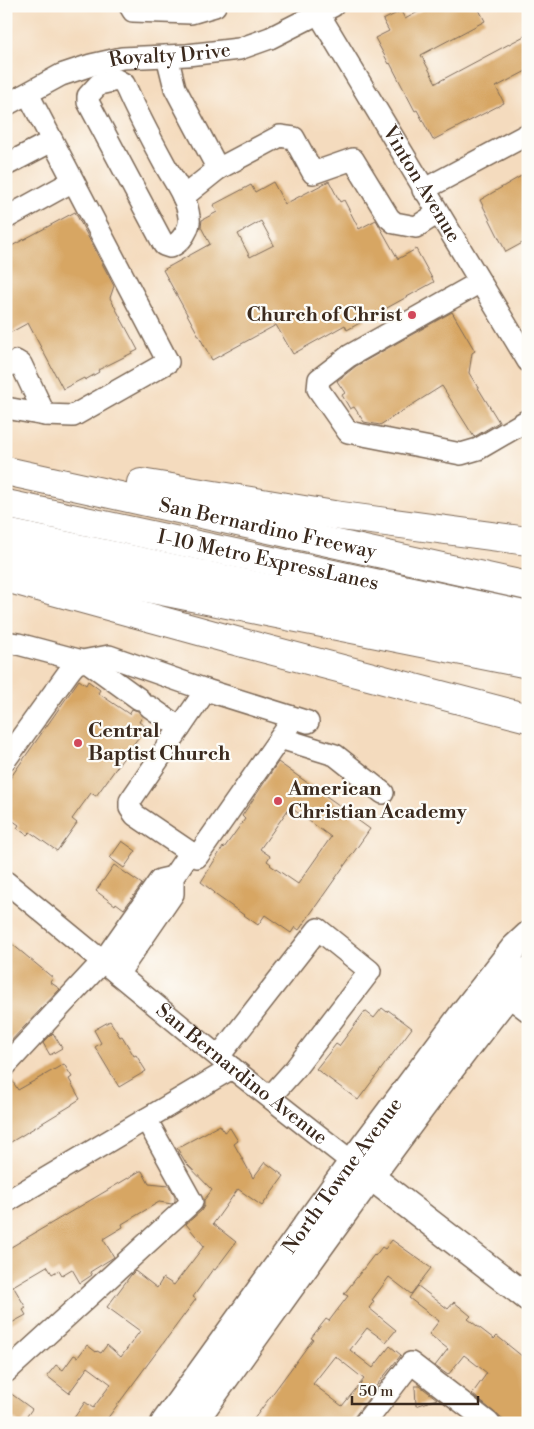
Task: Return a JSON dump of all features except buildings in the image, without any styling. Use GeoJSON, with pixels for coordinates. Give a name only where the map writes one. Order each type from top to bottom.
{"type":"FeatureCollection","features":[{"type":"Feature","properties":{"kind":"highway"},"geometry":{"type":"LineString","coordinates":[[6,460],[334,515],[528,541]]}},
{"type":"Feature","properties":{"kind":"highway","name":"San Bernardino Freeway"},"geometry":{"type":"LineString","coordinates":[[6,471],[528,586]]}},
{"type":"Feature","properties":{"kind":"highway","name":"I-10 Metro ExpressLanes"},"geometry":{"type":"LineString","coordinates":[[6,504],[528,616]]}},
{"type":"Feature","properties":{"kind":"highway","name":"I-10 Metro ExpressLanes"},"geometry":{"type":"LineString","coordinates":[[6,534],[528,643]]}},
{"type":"Feature","properties":{"kind":"highway"},"geometry":{"type":"LineString","coordinates":[[6,560],[528,664]]}},
{"type":"Feature","properties":{"kind":"highway"},"geometry":{"type":"LineString","coordinates":[[6,578],[528,718]]}},
{"type":"Feature","properties":{"kind":"main road","name":"North Towne Avenue"},"geometry":{"type":"LineString","coordinates":[[193,1423],[362,1170],[464,1012],[514,948],[528,935]]}},
{"type":"Feature","properties":{"kind":"main road","name":"North Towne Avenue"},"geometry":{"type":"LineString","coordinates":[[164,1423],[362,1170],[528,970]]}},
{"type":"Feature","properties":{"kind":"main road","name":"San Bernardino Avenue"},"geometry":{"type":"LineString","coordinates":[[362,1170],[525,1290]]}},
{"type":"Feature","properties":{"kind":"street"},"geometry":{"type":"LineString","coordinates":[[130,6],[133,11],[192,13],[215,6]]}},
{"type":"Feature","properties":{"kind":"street","name":"Royalty Drive"},"geometry":{"type":"LineString","coordinates":[[6,105],[61,75],[91,65],[122,58],[239,49],[270,38],[322,9]]}},
{"type":"Feature","properties":{"kind":"street","name":"Vinton Avenue"},"geometry":{"type":"LineString","coordinates":[[322,9],[424,190],[528,361]]}},
{"type":"Feature","properties":{"kind":"street"},"geometry":{"type":"LineString","coordinates":[[167,56],[175,88],[218,168]]}},
{"type":"Feature","properties":{"kind":"street"},"geometry":{"type":"LineString","coordinates":[[117,80],[124,84],[183,197],[190,218],[186,233],[174,246],[170,247],[164,245],[88,102],[88,96],[99,84],[117,80]]}},
{"type":"Feature","properties":{"kind":"street"},"geometry":{"type":"LineString","coordinates":[[6,408],[45,415],[73,416],[168,362],[28,94]]}},
{"type":"Feature","properties":{"kind":"street"},"geometry":{"type":"LineString","coordinates":[[424,190],[528,134]]}},
{"type":"Feature","properties":{"kind":"street"},"geometry":{"type":"LineString","coordinates":[[183,197],[218,168],[280,136],[294,138],[313,173],[353,159],[389,218],[395,223],[416,227],[438,213]]}},
{"type":"Feature","properties":{"kind":"street"},"geometry":{"type":"LineString","coordinates":[[6,165],[52,140]]}},
{"type":"Feature","properties":{"kind":"street"},"geometry":{"type":"LineString","coordinates":[[6,218],[73,181]]}},
{"type":"Feature","properties":{"kind":"street"},"geometry":{"type":"LineString","coordinates":[[480,282],[348,356],[319,379],[318,389],[348,432],[461,454],[478,449],[528,420]]}},
{"type":"Feature","properties":{"kind":"street"},"geometry":{"type":"LineString","coordinates":[[6,366],[16,361],[22,364],[45,415]]}},
{"type":"Feature","properties":{"kind":"street"},"geometry":{"type":"LineString","coordinates":[[6,642],[88,662],[180,728]]}},
{"type":"Feature","properties":{"kind":"street"},"geometry":{"type":"LineString","coordinates":[[6,760],[76,664],[82,661],[109,656],[206,690],[301,720],[280,738],[197,857],[135,815],[130,808],[130,802],[206,690]]}},
{"type":"Feature","properties":{"kind":"street"},"geometry":{"type":"LineString","coordinates":[[280,738],[335,754],[384,793]]}},
{"type":"Feature","properties":{"kind":"street"},"geometry":{"type":"LineString","coordinates":[[6,1065],[111,968],[160,880],[173,877],[190,852]]}},
{"type":"Feature","properties":{"kind":"street","name":"San Bernardino Avenue"},"geometry":{"type":"LineString","coordinates":[[6,882],[226,1062],[362,1170]]}},
{"type":"Feature","properties":{"kind":"street"},"geometry":{"type":"LineString","coordinates":[[6,1202],[146,1119],[226,1062],[318,929],[370,971],[295,1069],[270,1097]]}},
{"type":"Feature","properties":{"kind":"street"},"geometry":{"type":"LineString","coordinates":[[507,995],[528,1011]]}},
{"type":"Feature","properties":{"kind":"street"},"geometry":{"type":"LineString","coordinates":[[6,1372],[192,1202],[146,1119]]}},
{"type":"Feature","properties":{"kind":"street"},"geometry":{"type":"LineString","coordinates":[[365,1423],[411,1363],[489,1423]]}},
{"type":"Feature","properties":{"kind":"place","name":"Church of Christ"},"geometry":{"type":"Point","coordinates":[412,315]}},
{"type":"Feature","properties":{"kind":"place","name":"Central Baptist Church"},"geometry":{"type":"Point","coordinates":[78,743]}},
{"type":"Feature","properties":{"kind":"place","name":"American Christian Academy"},"geometry":{"type":"Point","coordinates":[278,801]}}]}
